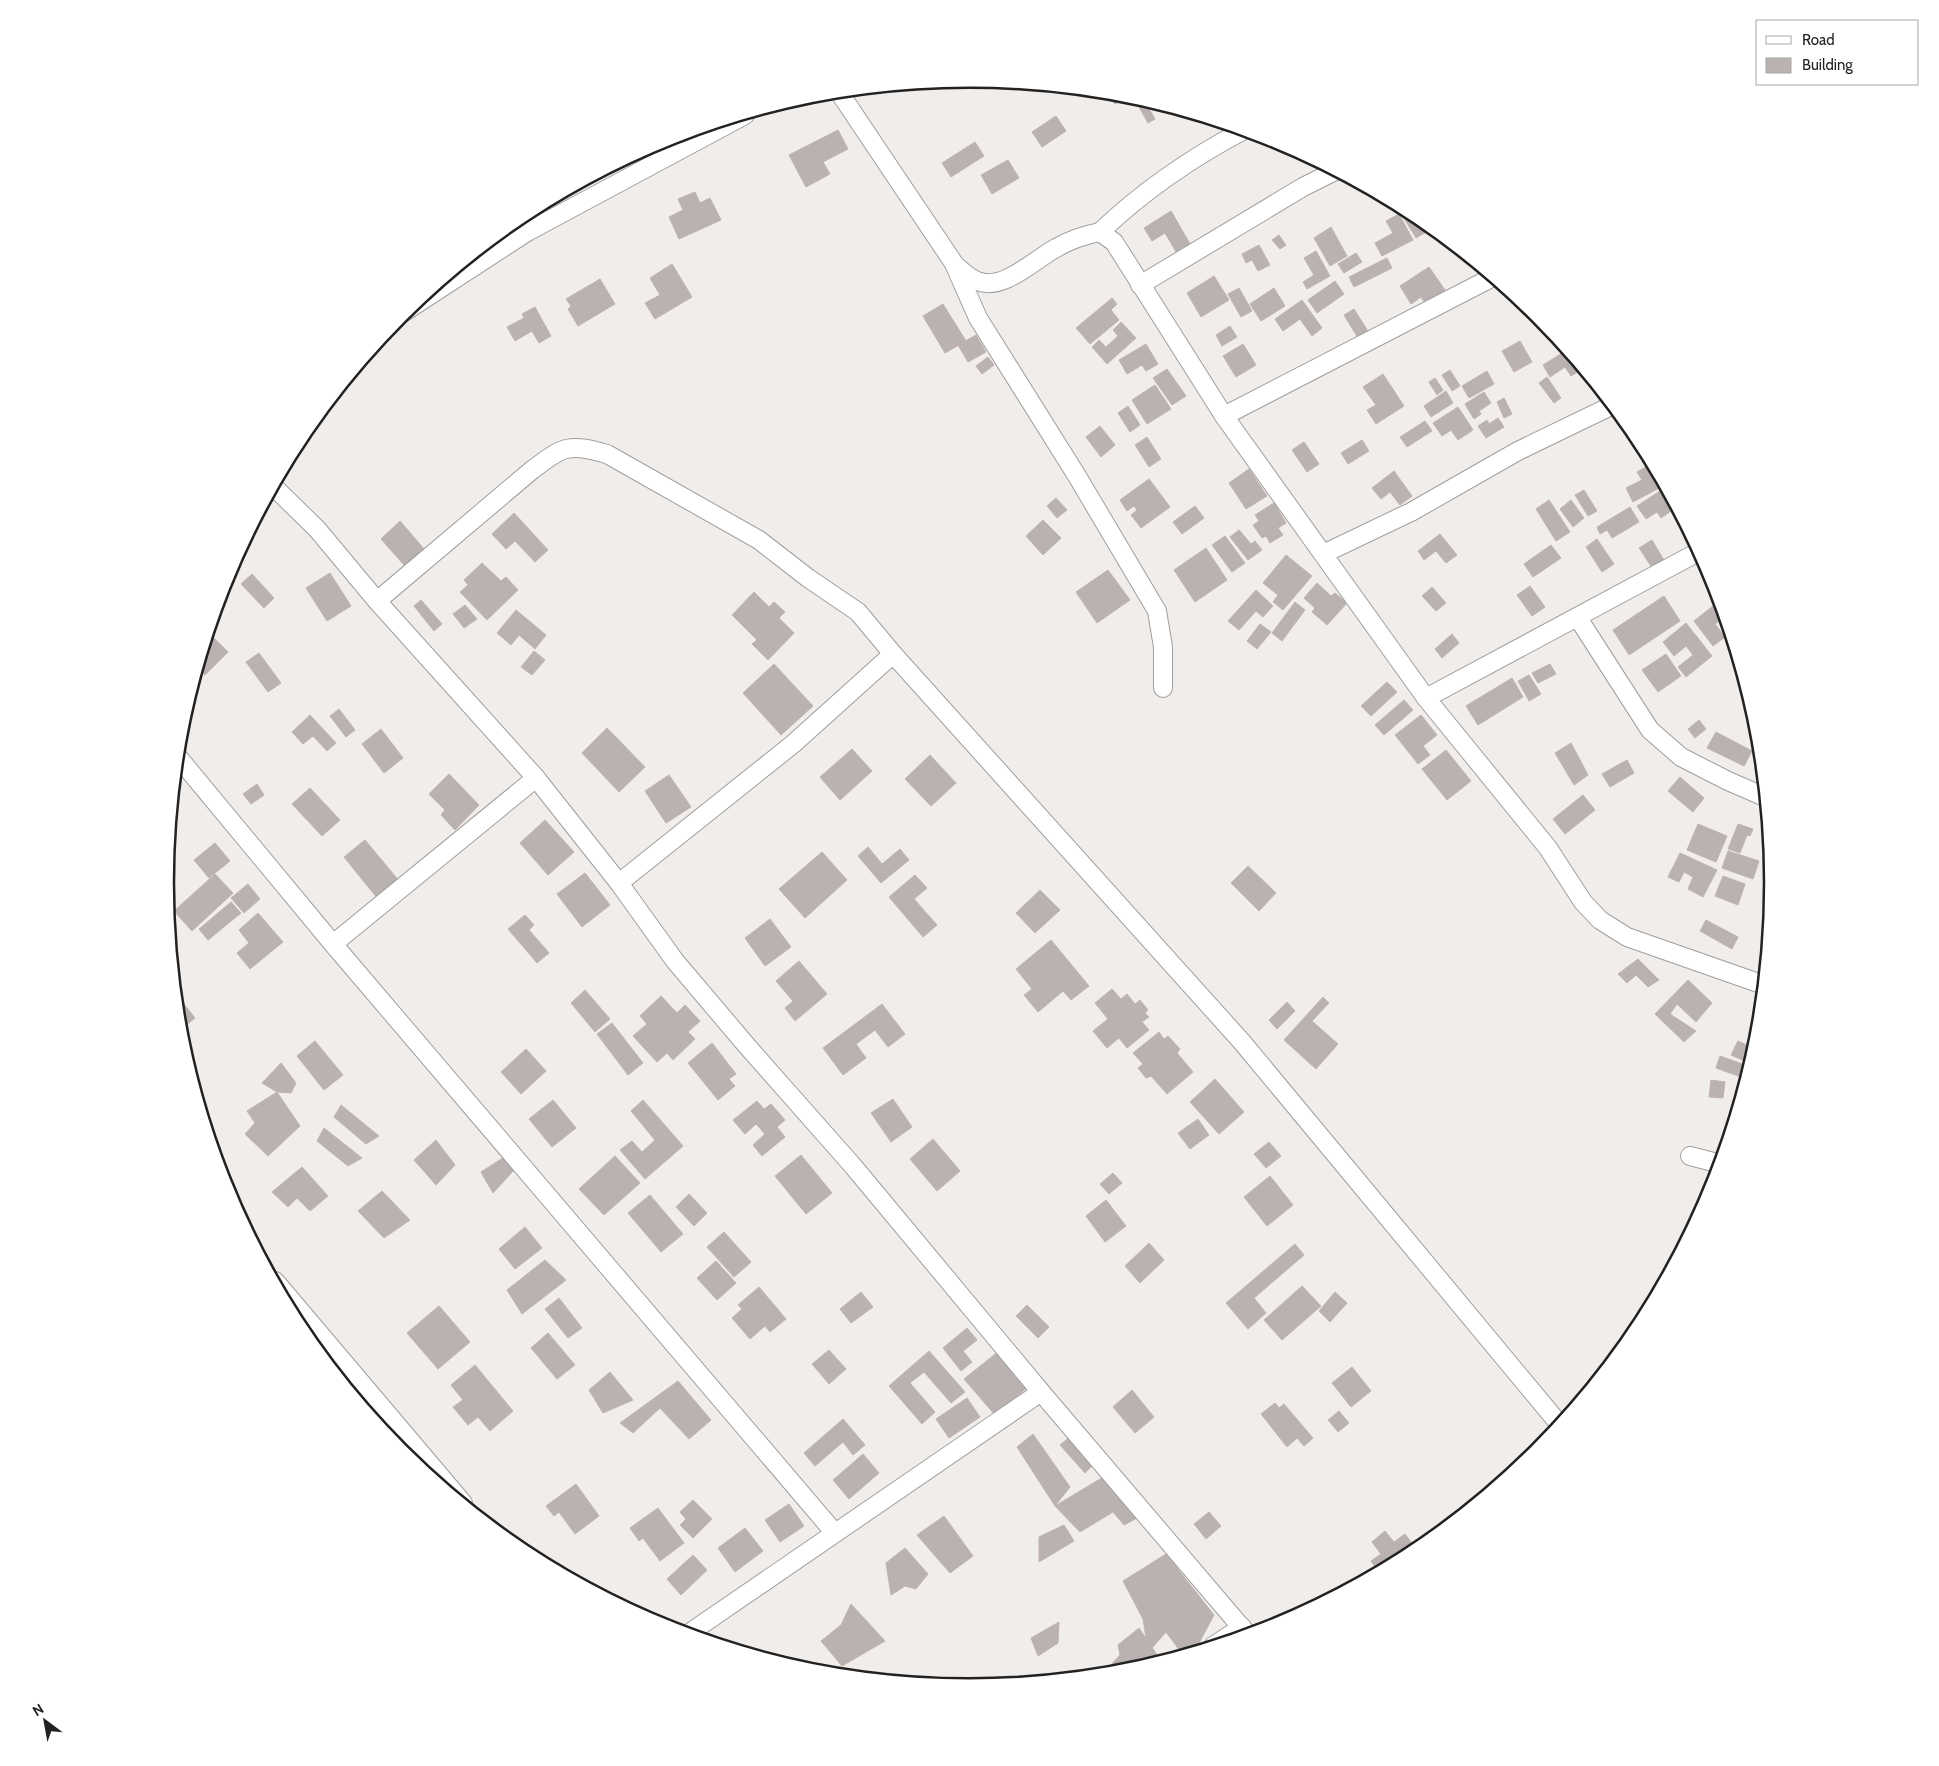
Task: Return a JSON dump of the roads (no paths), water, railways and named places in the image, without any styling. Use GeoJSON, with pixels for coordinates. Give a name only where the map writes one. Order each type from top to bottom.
{"type":"FeatureCollection","features":[{"type":"Feature","properties":{"kind":"street"},"geometry":{"type":"LineString","coordinates":[[843,98],[955,265],[978,318],[1077,476],[1157,611],[1163,646],[1164,688]]}},
{"type":"Feature","properties":{"kind":"street"},"geometry":{"type":"LineString","coordinates":[[444,286],[527,232],[723,127]]}},
{"type":"Feature","properties":{"kind":"street"},"geometry":{"type":"LineString","coordinates":[[955,265],[977,281],[995,283],[1018,273],[1056,248],[1080,236],[1100,232],[1123,210],[1167,176],[1237,134]]}},
{"type":"Feature","properties":{"kind":"street"},"geometry":{"type":"LineString","coordinates":[[1140,285],[1302,187],[1329,174]]}},
{"type":"Feature","properties":{"kind":"street"},"geometry":{"type":"LineString","coordinates":[[1100,232],[1114,242],[1224,416],[1426,698],[1548,848],[1583,902],[1600,920],[1627,937],[1758,982]]}},
{"type":"Feature","properties":{"kind":"street"},"geometry":{"type":"LineString","coordinates":[[1224,416],[1488,280]]}},
{"type":"Feature","properties":{"kind":"street"},"geometry":{"type":"LineString","coordinates":[[1323,554],[1412,512],[1518,451],[1607,408]]}},
{"type":"Feature","properties":{"kind":"street"},"geometry":{"type":"LineString","coordinates":[[377,601],[532,470],[558,451],[580,447],[607,454],[760,540],[808,578],[858,612],[893,654],[1242,1042],[1556,1420]]}},
{"type":"Feature","properties":{"kind":"street"},"geometry":{"type":"LineString","coordinates":[[278,491],[317,529],[377,601],[536,778],[620,884],[675,961],[853,1166],[1041,1392],[1243,1629]]}},
{"type":"Feature","properties":{"kind":"street"},"geometry":{"type":"LineString","coordinates":[[1426,698],[1694,555]]}},
{"type":"Feature","properties":{"kind":"street"},"geometry":{"type":"LineString","coordinates":[[1578,618],[1650,730],[1681,757],[1760,795]]}},
{"type":"Feature","properties":{"kind":"street"},"geometry":{"type":"LineString","coordinates":[[620,884],[793,744],[893,654]]}},
{"type":"Feature","properties":{"kind":"street"},"geometry":{"type":"LineString","coordinates":[[183,764],[333,944],[834,1532]]}},
{"type":"Feature","properties":{"kind":"street"},"geometry":{"type":"LineString","coordinates":[[333,944],[536,778]]}},
{"type":"Feature","properties":{"kind":"street"},"geometry":{"type":"LineString","coordinates":[[1690,1156],[1714,1162]]}},
{"type":"Feature","properties":{"kind":"street"},"geometry":{"type":"LineString","coordinates":[[305,1321],[363,1396],[427,1464]]}},
{"type":"Feature","properties":{"kind":"street"},"geometry":{"type":"LineString","coordinates":[[695,1629],[834,1532],[1041,1392]]}}]}
